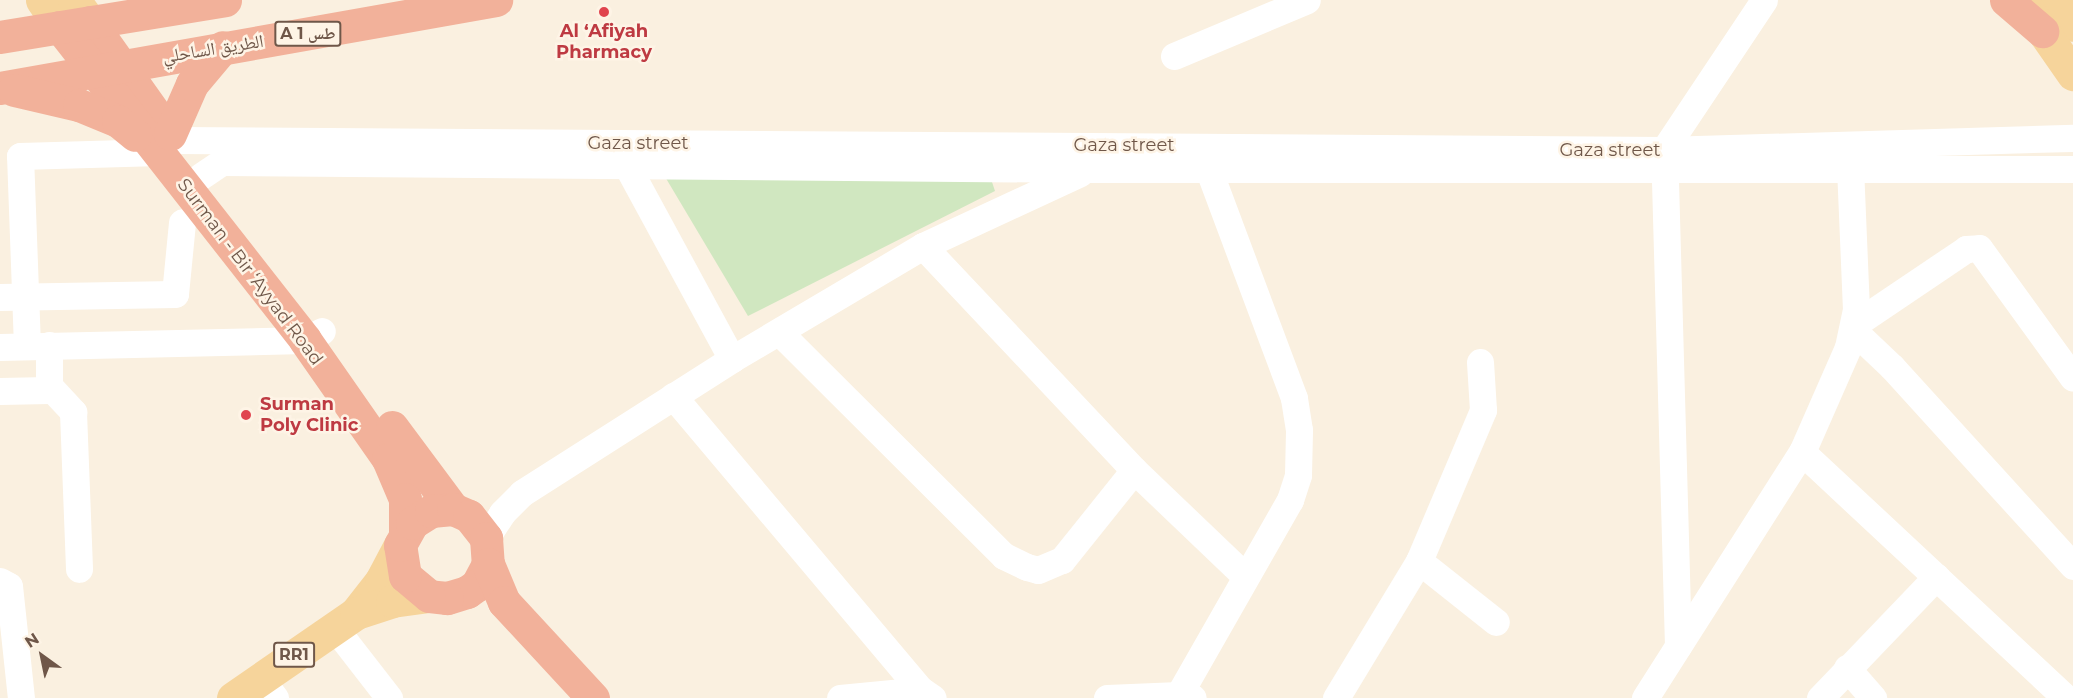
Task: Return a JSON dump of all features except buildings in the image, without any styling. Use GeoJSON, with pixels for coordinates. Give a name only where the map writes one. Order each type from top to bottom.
{"type":"FeatureCollection","features":[{"type":"Feature","properties":{"kind":"highway"},"geometry":{"type":"LineString","coordinates":[[0,37],[75,16],[225,0]]}},
{"type":"Feature","properties":{"kind":"highway","name":"الطريق الساحلي"},"geometry":{"type":"LineString","coordinates":[[0,88],[105,67],[496,0]]}},
{"type":"Feature","properties":{"kind":"highway"},"geometry":{"type":"LineString","coordinates":[[2006,0],[2057,28]]}},
{"type":"Feature","properties":{"kind":"highway","name":"Surman - Bir ‘Ayyad Road"},"geometry":{"type":"LineString","coordinates":[[75,16],[105,67],[168,142],[314,336],[457,511]]}},
{"type":"Feature","properties":{"kind":"highway"},"geometry":{"type":"LineString","coordinates":[[0,88],[79,105],[168,142],[192,84],[223,47]]}},
{"type":"Feature","properties":{"kind":"highway","name":"Surman - Bir ‘Ayyad Road"},"geometry":{"type":"LineString","coordinates":[[168,142],[201,176],[314,336],[396,471],[405,499],[402,539]]}},
{"type":"Feature","properties":{"kind":"highway"},"geometry":{"type":"LineString","coordinates":[[573,698],[491,613],[443,596],[405,576],[402,539],[420,515],[457,511],[477,522],[497,590],[512,612],[593,698]]}},
{"type":"Feature","properties":{"kind":"highway"},"geometry":{"type":"LineString","coordinates":[[443,596],[477,585],[487,551]]}},
{"type":"Feature","properties":{"kind":"main road"},"geometry":{"type":"LineString","coordinates":[[42,0],[75,16]]}},
{"type":"Feature","properties":{"kind":"main road"},"geometry":{"type":"LineString","coordinates":[[2022,0],[2057,28]]}},
{"type":"Feature","properties":{"kind":"main road"},"geometry":{"type":"LineString","coordinates":[[2056,0],[2057,28],[2073,74]]}},
{"type":"Feature","properties":{"kind":"main road"},"geometry":{"type":"LineString","coordinates":[[345,620],[381,580],[402,539]]}},
{"type":"Feature","properties":{"kind":"main road"},"geometry":{"type":"LineString","coordinates":[[345,620],[392,601],[443,596]]}},
{"type":"Feature","properties":{"kind":"main road","name":"RR1"},"geometry":{"type":"LineString","coordinates":[[233,698],[267,688],[345,620]]}},
{"type":"Feature","properties":{"kind":"street"},"geometry":{"type":"LineString","coordinates":[[1174,56],[1307,0]]}},
{"type":"Feature","properties":{"kind":"street"},"geometry":{"type":"LineString","coordinates":[[1678,646],[1665,160],[1764,0]]}},
{"type":"Feature","properties":{"kind":"street","name":"Gaza street"},"geometry":{"type":"LineString","coordinates":[[201,176],[222,162],[1088,169],[1665,160],[2073,138]]}},
{"type":"Feature","properties":{"kind":"street","name":"Gaza street"},"geometry":{"type":"LineString","coordinates":[[13,296],[20,156],[168,142],[1102,145],[1850,166],[2073,169]]}},
{"type":"Feature","properties":{"kind":"street"},"geometry":{"type":"LineString","coordinates":[[487,551],[502,513],[522,493],[732,359],[923,246],[1088,169],[1102,145]]}},
{"type":"Feature","properties":{"kind":"street"},"geometry":{"type":"LineString","coordinates":[[626,164],[732,359]]}},
{"type":"Feature","properties":{"kind":"street"},"geometry":{"type":"LineString","coordinates":[[1645,698],[1802,452],[1854,328],[1850,166]]}},
{"type":"Feature","properties":{"kind":"street"},"geometry":{"type":"LineString","coordinates":[[1107,698],[1183,697],[1244,575],[1290,500],[1298,475],[1299,429],[1285,372],[1208,168]]}},
{"type":"Feature","properties":{"kind":"street"},"geometry":{"type":"LineString","coordinates":[[79,569],[73,412],[51,388],[38,346],[13,296],[175,294],[182,222]]}},
{"type":"Feature","properties":{"kind":"street"},"geometry":{"type":"LineString","coordinates":[[923,246],[1134,470],[1244,575]]}},
{"type":"Feature","properties":{"kind":"street"},"geometry":{"type":"LineString","coordinates":[[1854,328],[1966,249],[1979,248],[2073,378]]}},
{"type":"Feature","properties":{"kind":"street"},"geometry":{"type":"LineString","coordinates":[[1854,328],[2073,566]]}},
{"type":"Feature","properties":{"kind":"street"},"geometry":{"type":"LineString","coordinates":[[779,332],[1004,556],[1027,567],[1038,570],[1062,560],[1134,470]]}},
{"type":"Feature","properties":{"kind":"street"},"geometry":{"type":"LineString","coordinates":[[0,347],[314,336]]}},
{"type":"Feature","properties":{"kind":"street"},"geometry":{"type":"LineString","coordinates":[[1336,698],[1419,561],[1483,410],[1484,384],[1480,362]]}},
{"type":"Feature","properties":{"kind":"street"},"geometry":{"type":"LineString","coordinates":[[0,391],[51,388]]}},
{"type":"Feature","properties":{"kind":"street"},"geometry":{"type":"LineString","coordinates":[[673,396],[927,694]]}},
{"type":"Feature","properties":{"kind":"street"},"geometry":{"type":"LineString","coordinates":[[1802,452],[2066,698]]}},
{"type":"Feature","properties":{"kind":"street"},"geometry":{"type":"LineString","coordinates":[[457,511],[522,493]]}},
{"type":"Feature","properties":{"kind":"street"},"geometry":{"type":"LineString","coordinates":[[1419,561],[1496,622]]}},
{"type":"Feature","properties":{"kind":"street"},"geometry":{"type":"LineString","coordinates":[[1821,698],[1847,668],[1936,577]]}},
{"type":"Feature","properties":{"kind":"street"},"geometry":{"type":"LineString","coordinates":[[0,581],[9,586],[21,698]]}},
{"type":"Feature","properties":{"kind":"street"},"geometry":{"type":"LineString","coordinates":[[345,620],[388,698]]}},
{"type":"Feature","properties":{"kind":"street"},"geometry":{"type":"LineString","coordinates":[[1847,668],[1873,698]]}},
{"type":"Feature","properties":{"kind":"street"},"geometry":{"type":"LineString","coordinates":[[840,698],[927,694]]}},
{"type":"Feature","properties":{"kind":"green space"},"geometry":{"type":"Polygon","coordinates":[[[661,170],[989,173],[995,191],[748,316],[661,170]]]}},
{"type":"Feature","properties":{"kind":"place","name":"Al ‘Afiyah Pharmacy"},"geometry":{"type":"Point","coordinates":[604,12]}},
{"type":"Feature","properties":{"kind":"place","name":"Surman Poly Clinic"},"geometry":{"type":"Point","coordinates":[246,415]}}]}
